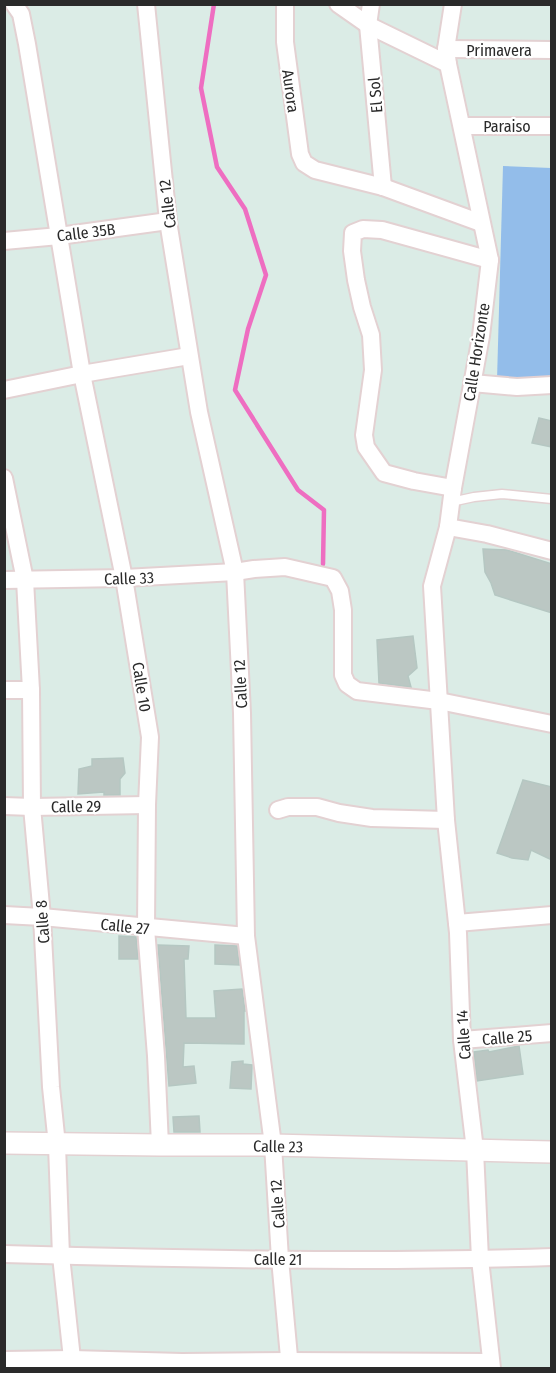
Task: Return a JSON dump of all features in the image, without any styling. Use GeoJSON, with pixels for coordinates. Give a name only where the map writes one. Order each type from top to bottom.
{"type":"FeatureCollection","features":[{"type":"Feature","properties":{"kind":"street"},"geometry":{"type":"LineString","coordinates":[[4,10],[12,4]]}},
{"type":"Feature","properties":{"kind":"street","name":"Calle 10"},"geometry":{"type":"LineString","coordinates":[[12,4],[21,14],[82,374],[124,578],[150,737],[146,928],[160,1145]]}},
{"type":"Feature","properties":{"kind":"street","name":"Calle 12"},"geometry":{"type":"LineString","coordinates":[[146,4],[168,221],[189,356],[199,412],[235,573],[242,713],[246,936],[273,1145],[289,1365]]}},
{"type":"Feature","properties":{"kind":"street","name":"Aurora"},"geometry":{"type":"LineString","coordinates":[[285,4],[285,42],[300,154],[304,164],[315,170],[382,186]]}},
{"type":"Feature","properties":{"kind":"street"},"geometry":{"type":"LineString","coordinates":[[338,4],[368,25],[447,57]]}},
{"type":"Feature","properties":{"kind":"street","name":"El Sol"},"geometry":{"type":"LineString","coordinates":[[371,4],[368,25],[382,186]]}},
{"type":"Feature","properties":{"kind":"street","name":"Calle Horizonte"},"geometry":{"type":"LineString","coordinates":[[439,701],[432,586],[448,527],[481,336],[490,260],[447,57],[453,4]]}},
{"type":"Feature","properties":{"kind":"street","name":"Primavera"},"geometry":{"type":"LineString","coordinates":[[447,57],[552,50]]}},
{"type":"Feature","properties":{"kind":"street","name":"Paraiso"},"geometry":{"type":"LineString","coordinates":[[462,126],[552,126]]}},
{"type":"Feature","properties":{"kind":"street"},"geometry":{"type":"LineString","coordinates":[[382,186],[481,223]]}},
{"type":"Feature","properties":{"kind":"street","name":"Calle 35B"},"geometry":{"type":"LineString","coordinates":[[4,241],[168,221]]}},
{"type":"Feature","properties":{"kind":"street"},"geometry":{"type":"LineString","coordinates":[[452,495],[384,473],[366,447],[364,435],[373,370],[372,335],[356,280],[352,251],[353,233],[363,228],[382,230],[490,260]]}},
{"type":"Feature","properties":{"kind":"street"},"geometry":{"type":"LineString","coordinates":[[4,390],[189,356]]}},
{"type":"Feature","properties":{"kind":"street"},"geometry":{"type":"LineString","coordinates":[[472,383],[517,387],[552,385]]}},
{"type":"Feature","properties":{"kind":"street","name":"Calle 8"},"geometry":{"type":"LineString","coordinates":[[4,478],[25,580],[31,690],[32,807],[42,917],[62,1256],[72,1364]]}},
{"type":"Feature","properties":{"kind":"street"},"geometry":{"type":"LineString","coordinates":[[448,527],[487,534],[552,551]]}},
{"type":"Feature","properties":{"kind":"street","name":"Calle 33"},"geometry":{"type":"LineString","coordinates":[[4,580],[235,573],[285,567],[333,578],[340,591],[343,610],[343,675],[347,684],[357,691],[439,701]]}},
{"type":"Feature","properties":{"kind":"street"},"geometry":{"type":"LineString","coordinates":[[4,690],[31,690]]}},
{"type":"Feature","properties":{"kind":"street"},"geometry":{"type":"LineString","coordinates":[[439,701],[552,724]]}},
{"type":"Feature","properties":{"kind":"street","name":"Calle 14"},"geometry":{"type":"LineString","coordinates":[[439,701],[446,820],[457,924],[462,1040],[475,1150],[480,1259],[492,1365]]}},
{"type":"Feature","properties":{"kind":"street","name":"Calle 29"},"geometry":{"type":"LineString","coordinates":[[4,806],[147,805]]}},
{"type":"Feature","properties":{"kind":"street"},"geometry":{"type":"LineString","coordinates":[[278,810],[288,807],[317,807],[372,818],[446,820]]}},
{"type":"Feature","properties":{"kind":"street","name":"Calle 27"},"geometry":{"type":"LineString","coordinates":[[4,915],[246,936]]}},
{"type":"Feature","properties":{"kind":"street"},"geometry":{"type":"LineString","coordinates":[[457,924],[552,915]]}},
{"type":"Feature","properties":{"kind":"street","name":"Calle 25"},"geometry":{"type":"LineString","coordinates":[[462,1040],[552,1033]]}},
{"type":"Feature","properties":{"kind":"street","name":"Calle 23"},"geometry":{"type":"LineString","coordinates":[[4,1143],[273,1145],[552,1152]]}},
{"type":"Feature","properties":{"kind":"street","name":"Calle 21"},"geometry":{"type":"LineString","coordinates":[[4,1254],[280,1259],[552,1257]]}},
{"type":"Feature","properties":{"kind":"street"},"geometry":{"type":"LineString","coordinates":[[4,1360],[72,1364],[492,1365]]}},
{"type":"Feature","properties":{"kind":"lane"},"geometry":{"type":"LineString","coordinates":[[452,495],[474,497],[502,494],[552,499]]}},
{"type":"Feature","properties":{"kind":"shaded area"},"geometry":{"type":"Polygon","coordinates":[[[503,166],[551,168],[551,381],[497,380],[503,166]]]}},
{"type":"Feature","properties":{"kind":"building"},"geometry":{"type":"Polygon","coordinates":[[[539,418],[552,421],[552,447],[532,443],[539,418]]]}},
{"type":"Feature","properties":{"kind":"building"},"geometry":{"type":"Polygon","coordinates":[[[483,549],[507,550],[552,564],[552,613],[495,595],[485,572],[483,549]]]}},
{"type":"Feature","properties":{"kind":"building"},"geometry":{"type":"Polygon","coordinates":[[[413,636],[417,668],[408,676],[411,687],[379,683],[377,640],[413,636]]]}},
{"type":"Feature","properties":{"kind":"building"},"geometry":{"type":"Polygon","coordinates":[[[123,758],[125,773],[120,779],[120,795],[104,795],[104,792],[78,794],[79,769],[92,766],[92,759],[123,758]]]}},
{"type":"Feature","properties":{"kind":"building"},"geometry":{"type":"Polygon","coordinates":[[[523,780],[552,787],[552,860],[531,850],[528,860],[497,853],[523,780]]]}},
{"type":"Feature","properties":{"kind":"building"},"geometry":{"type":"Polygon","coordinates":[[[119,936],[136,937],[138,959],[119,959],[119,936]]]}},
{"type":"Feature","properties":{"kind":"building"},"geometry":{"type":"Polygon","coordinates":[[[158,945],[189,946],[188,959],[184,959],[186,1018],[216,1018],[214,991],[242,989],[245,1011],[244,1044],[184,1043],[183,1067],[194,1066],[196,1083],[169,1086],[158,945]]]}},
{"type":"Feature","properties":{"kind":"building"},"geometry":{"type":"Polygon","coordinates":[[[215,945],[237,946],[239,965],[215,964],[215,945]]]}},
{"type":"Feature","properties":{"kind":"building"},"geometry":{"type":"Polygon","coordinates":[[[519,1046],[523,1074],[477,1081],[474,1052],[488,1050],[489,1052],[519,1046]]]}},
{"type":"Feature","properties":{"kind":"building"},"geometry":{"type":"Polygon","coordinates":[[[243,1061],[243,1064],[252,1065],[251,1089],[230,1088],[232,1062],[243,1061]]]}},
{"type":"Feature","properties":{"kind":"building"},"geometry":{"type":"Polygon","coordinates":[[[199,1116],[200,1132],[174,1132],[173,1117],[199,1116]]]}},
{"type":"Feature","properties":{"kind":"waterway"},"geometry":{"type":"LineString","coordinates":[[214,4],[201,88],[217,167],[245,209],[266,275],[248,329],[235,390],[298,490],[324,510],[323,564]]}}]}
